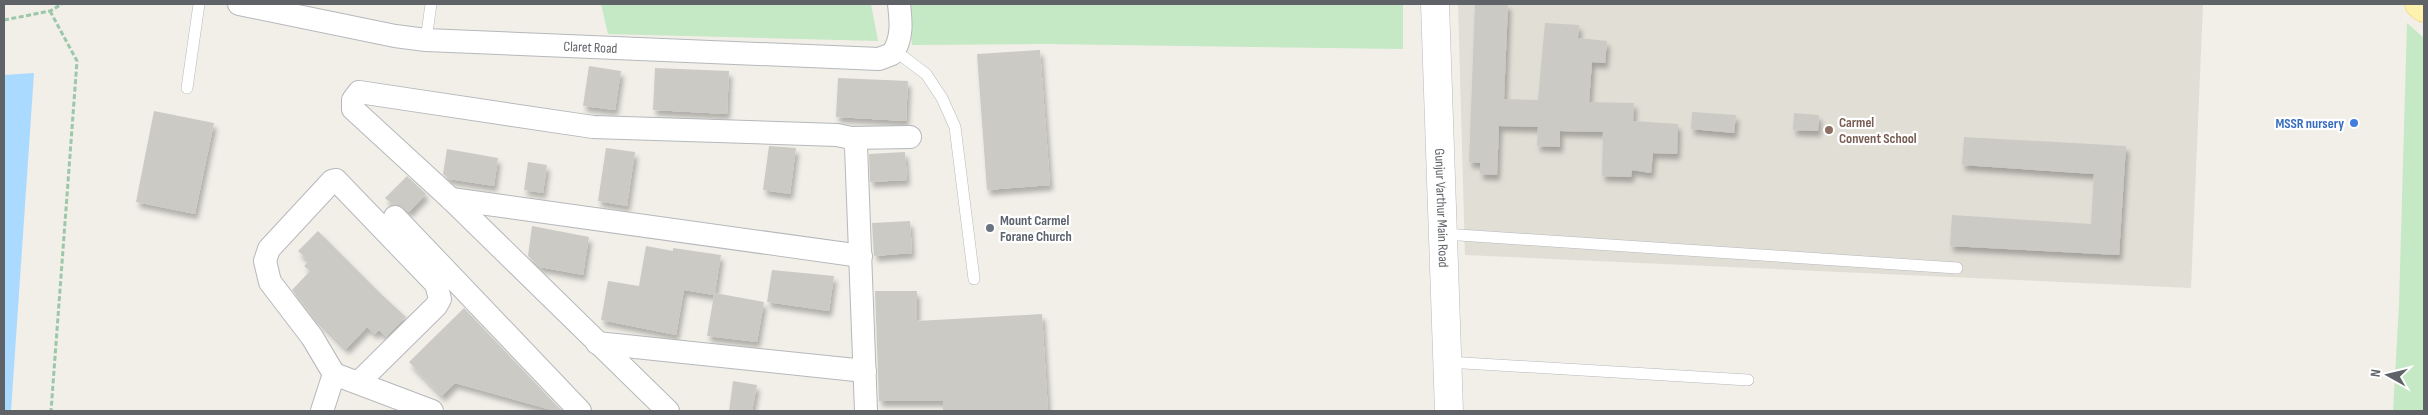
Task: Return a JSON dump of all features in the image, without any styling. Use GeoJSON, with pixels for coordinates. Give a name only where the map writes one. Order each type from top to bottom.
{"type":"FeatureCollection","features":[{"type":"Feature","properties":{"kind":"main road","name":"Gunjur Varthur Main Road"},"geometry":{"type":"LineString","coordinates":[[1435,4],[1444,234],[1448,411]]}},
{"type":"Feature","properties":{"kind":"main road"},"geometry":{"type":"LineString","coordinates":[[2419,4],[2424,8]]}},
{"type":"Feature","properties":{"kind":"street","name":"Claret Road"},"geometry":{"type":"LineString","coordinates":[[238,4],[395,36],[426,40],[879,59],[888,57],[894,50]]}},
{"type":"Feature","properties":{"kind":"street"},"geometry":{"type":"LineString","coordinates":[[894,50],[901,25],[899,4]]}},
{"type":"Feature","properties":{"kind":"street"},"geometry":{"type":"LineString","coordinates":[[668,411],[451,199],[353,109],[354,100],[359,92],[593,127],[837,135],[851,138],[910,138]]}},
{"type":"Feature","properties":{"kind":"street"},"geometry":{"type":"LineString","coordinates":[[851,138],[856,146],[866,411]]}},
{"type":"Feature","properties":{"kind":"street"},"geometry":{"type":"LineString","coordinates":[[348,168],[580,411]]}},
{"type":"Feature","properties":{"kind":"street"},"geometry":{"type":"LineString","coordinates":[[359,382],[436,306],[440,299],[436,284],[336,180],[332,181],[269,249],[265,261],[270,282],[312,337],[334,374],[432,411]]}},
{"type":"Feature","properties":{"kind":"street"},"geometry":{"type":"LineString","coordinates":[[451,199],[860,256]]}},
{"type":"Feature","properties":{"kind":"street"},"geometry":{"type":"LineString","coordinates":[[597,343],[865,371]]}},
{"type":"Feature","properties":{"kind":"street"},"geometry":{"type":"LineString","coordinates":[[322,411],[334,374]]}},
{"type":"Feature","properties":{"kind":"lane"},"geometry":{"type":"LineString","coordinates":[[187,88],[199,4]]}},
{"type":"Feature","properties":{"kind":"lane"},"geometry":{"type":"LineString","coordinates":[[426,40],[431,4]]}},
{"type":"Feature","properties":{"kind":"lane"},"geometry":{"type":"LineString","coordinates":[[894,50],[926,74],[942,98],[956,127],[974,279]]}},
{"type":"Feature","properties":{"kind":"lane"},"geometry":{"type":"LineString","coordinates":[[1444,234],[1957,268]]}},
{"type":"Feature","properties":{"kind":"lane"},"geometry":{"type":"LineString","coordinates":[[1447,362],[1748,380]]}},
{"type":"Feature","properties":{"kind":"path"},"geometry":{"type":"LineString","coordinates":[[4,20],[50,11],[62,4]]}},
{"type":"Feature","properties":{"kind":"path"},"geometry":{"type":"LineString","coordinates":[[50,11],[77,60],[50,411]]}},
{"type":"Feature","properties":{"kind":"shaded area","name":"Carmel Convent School"},"geometry":{"type":"Polygon","coordinates":[[[1458,4],[2203,4],[2191,288],[1465,255],[1458,4]]]}},
{"type":"Feature","properties":{"kind":"green space"},"geometry":{"type":"Polygon","coordinates":[[[601,4],[871,4],[878,41],[608,34],[601,4]]]}},
{"type":"Feature","properties":{"kind":"green space"},"geometry":{"type":"Polygon","coordinates":[[[908,4],[1403,4],[1403,49],[1047,44],[912,45],[908,4]]]}},
{"type":"Feature","properties":{"kind":"green space"},"geometry":{"type":"Polygon","coordinates":[[[2407,23],[2424,38],[2424,411],[2393,411],[2399,305],[2407,23]]]}},
{"type":"Feature","properties":{"kind":"water"},"geometry":{"type":"Polygon","coordinates":[[[34,73],[11,411],[4,411],[4,75],[34,73]]]}},
{"type":"Feature","properties":{"kind":"building"},"geometry":{"type":"Polygon","coordinates":[[[1475,4],[1508,4],[1504,99],[1538,100],[1545,23],[1579,25],[1578,38],[1607,41],[1605,63],[1592,62],[1589,102],[1634,103],[1633,121],[1678,124],[1677,154],[1653,153],[1651,173],[1632,170],[1631,177],[1602,176],[1603,132],[1560,131],[1560,147],[1537,146],[1538,127],[1499,126],[1497,175],[1480,174],[1480,163],[1469,162],[1475,4]]]}},
{"type":"Feature","properties":{"kind":"building"},"geometry":{"type":"Polygon","coordinates":[[[1040,50],[1050,185],[987,190],[977,54],[1040,50]]]}},
{"type":"Feature","properties":{"kind":"building"},"geometry":{"type":"Polygon","coordinates":[[[589,66],[621,71],[615,110],[583,106],[589,66]]]}},
{"type":"Feature","properties":{"kind":"building"},"geometry":{"type":"Polygon","coordinates":[[[655,68],[729,71],[727,114],[653,110],[655,68]]]}},
{"type":"Feature","properties":{"kind":"building"},"geometry":{"type":"Polygon","coordinates":[[[838,78],[908,81],[906,121],[836,117],[838,78]]]}},
{"type":"Feature","properties":{"kind":"building"},"geometry":{"type":"Polygon","coordinates":[[[154,111],[214,123],[195,214],[136,202],[154,111]]]}},
{"type":"Feature","properties":{"kind":"building"},"geometry":{"type":"Polygon","coordinates":[[[1692,112],[1736,115],[1734,133],[1691,129],[1692,112]]]}},
{"type":"Feature","properties":{"kind":"building"},"geometry":{"type":"Polygon","coordinates":[[[1794,113],[1819,115],[1818,131],[1793,130],[1794,113]]]}},
{"type":"Feature","properties":{"kind":"building"},"geometry":{"type":"Polygon","coordinates":[[[1964,137],[2126,146],[2119,255],[1950,246],[1952,215],[2091,224],[2094,174],[1962,165],[1964,137]]]}},
{"type":"Feature","properties":{"kind":"building"},"geometry":{"type":"Polygon","coordinates":[[[769,146],[796,148],[790,194],[763,190],[769,146]]]}},
{"type":"Feature","properties":{"kind":"building"},"geometry":{"type":"Polygon","coordinates":[[[606,148],[635,152],[627,206],[598,201],[606,148]]]}},
{"type":"Feature","properties":{"kind":"building"},"geometry":{"type":"Polygon","coordinates":[[[447,149],[498,158],[494,186],[449,179],[443,174],[447,149]]]}},
{"type":"Feature","properties":{"kind":"building"},"geometry":{"type":"Polygon","coordinates":[[[905,152],[907,180],[870,182],[869,154],[905,152]]]}},
{"type":"Feature","properties":{"kind":"building"},"geometry":{"type":"Polygon","coordinates":[[[528,162],[547,165],[543,193],[524,190],[528,162]]]}},
{"type":"Feature","properties":{"kind":"building"},"geometry":{"type":"Polygon","coordinates":[[[407,176],[426,194],[409,212],[399,205],[392,204],[385,198],[407,176]]]}},
{"type":"Feature","properties":{"kind":"building"},"geometry":{"type":"Polygon","coordinates":[[[910,221],[912,253],[874,256],[872,223],[910,221]]]}},
{"type":"Feature","properties":{"kind":"building"},"geometry":{"type":"Polygon","coordinates":[[[532,226],[589,237],[583,275],[540,267],[528,256],[532,226]]]}},
{"type":"Feature","properties":{"kind":"building"},"geometry":{"type":"Polygon","coordinates":[[[318,231],[406,317],[386,337],[379,330],[375,334],[367,327],[346,349],[311,314],[292,290],[310,271],[304,266],[309,261],[298,251],[318,231]]]}},
{"type":"Feature","properties":{"kind":"building"},"geometry":{"type":"Polygon","coordinates":[[[646,246],[673,251],[673,248],[721,255],[715,293],[764,302],[757,342],[707,336],[714,295],[684,290],[676,335],[601,320],[608,281],[639,286],[646,246]]]}},
{"type":"Feature","properties":{"kind":"building"},"geometry":{"type":"Polygon","coordinates":[[[772,270],[834,276],[829,311],[767,302],[772,270]]]}},
{"type":"Feature","properties":{"kind":"building"},"geometry":{"type":"Polygon","coordinates":[[[875,291],[917,291],[917,321],[1042,314],[1048,411],[943,411],[943,401],[879,401],[875,291]]]}},
{"type":"Feature","properties":{"kind":"building"},"geometry":{"type":"Polygon","coordinates":[[[464,308],[562,411],[555,411],[455,383],[442,396],[409,362],[464,308]]]}},
{"type":"Feature","properties":{"kind":"building"},"geometry":{"type":"Polygon","coordinates":[[[733,381],[757,385],[752,411],[729,411],[733,381]]]}},
{"type":"Feature","properties":{"kind":"place","name":"MSSR nursery"},"geometry":{"type":"Point","coordinates":[2354,123]}},
{"type":"Feature","properties":{"kind":"place","name":"Carmel Convent School"},"geometry":{"type":"Point","coordinates":[1829,130]}},
{"type":"Feature","properties":{"kind":"place","name":"Mount Carmel Forane Church"},"geometry":{"type":"Point","coordinates":[990,228]}}]}
